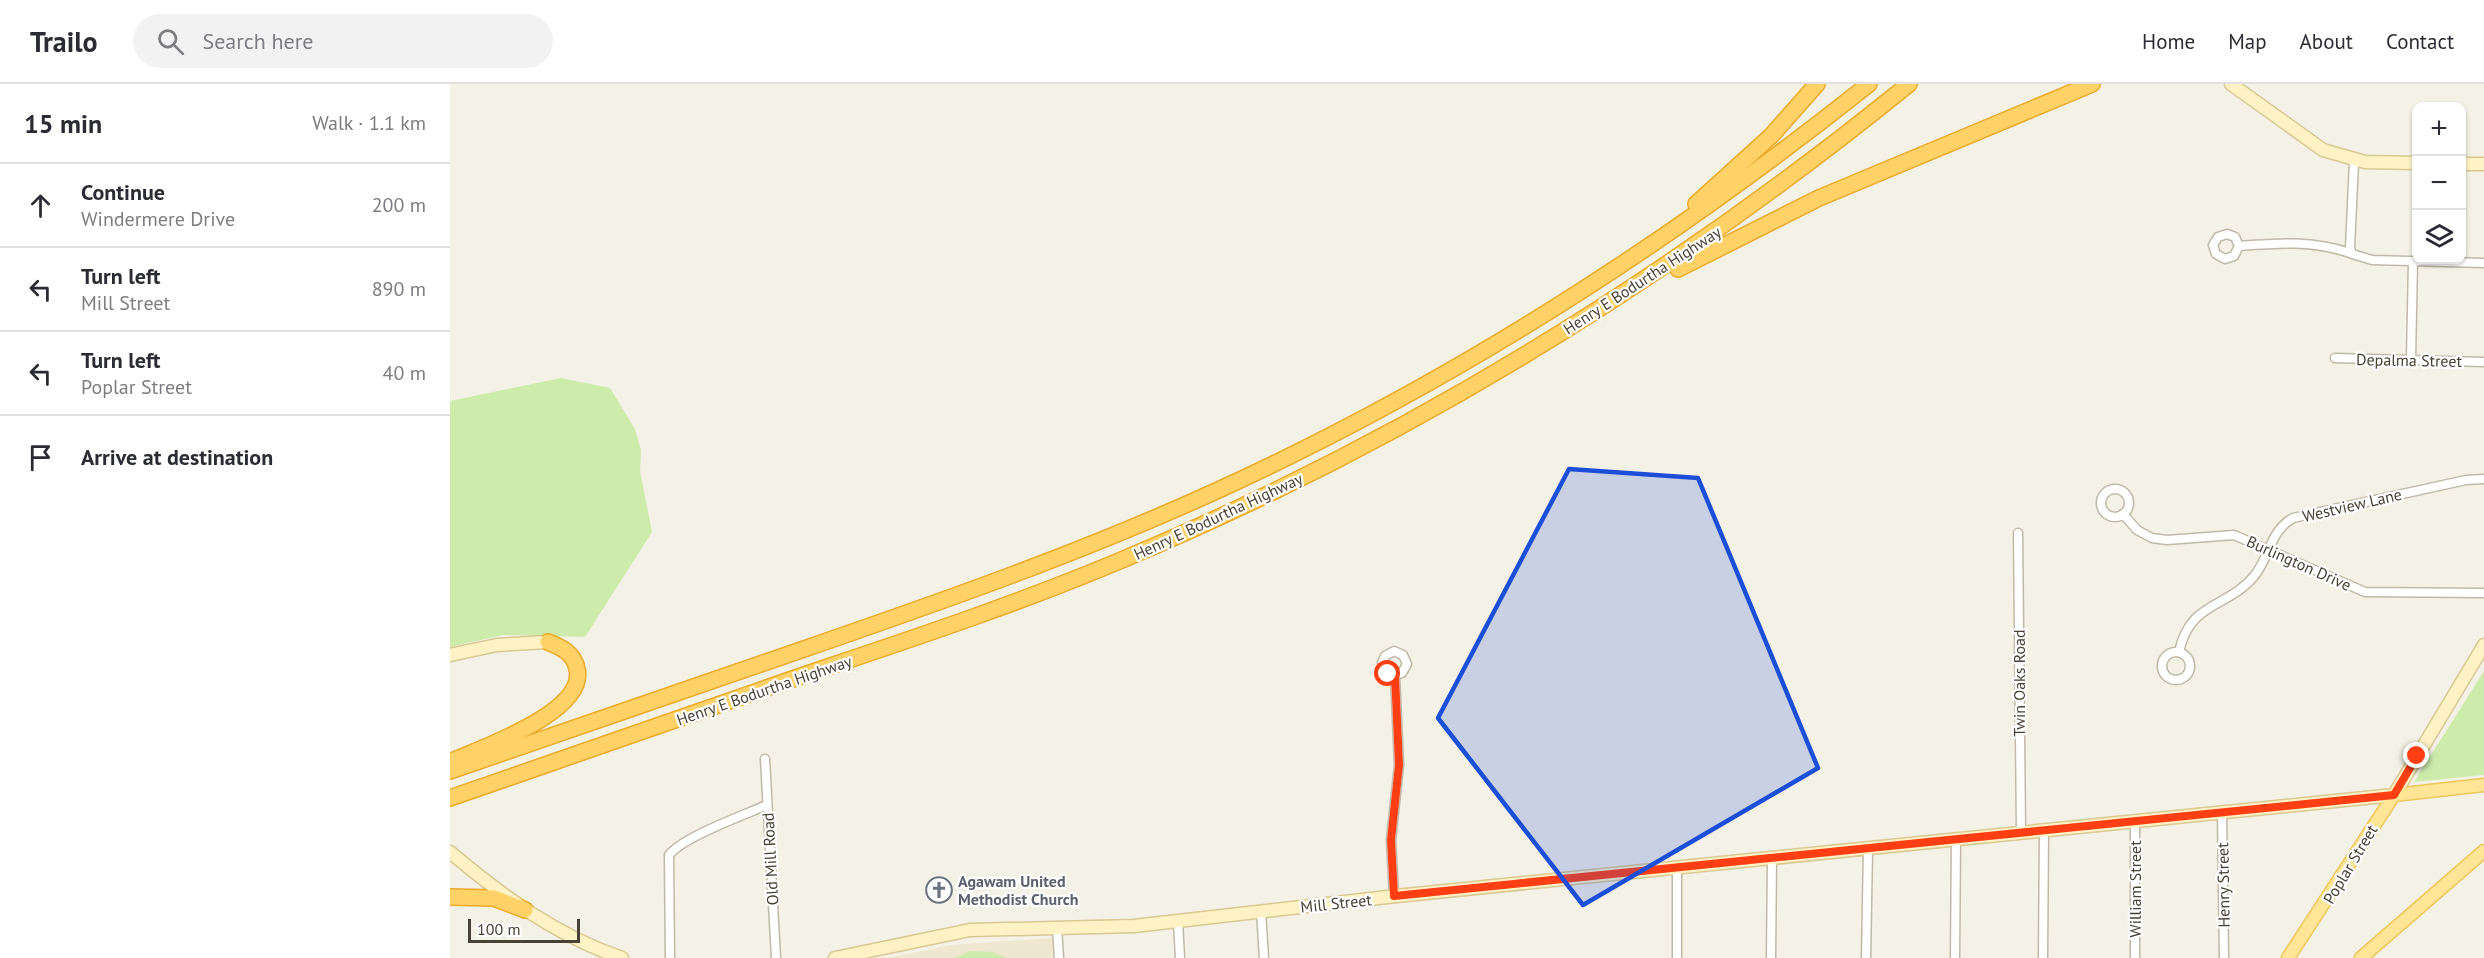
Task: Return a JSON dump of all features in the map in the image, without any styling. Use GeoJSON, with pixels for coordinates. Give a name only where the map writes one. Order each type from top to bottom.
{"type":"FeatureCollection","features":[{"type":"Feature","properties":{"kind":"highway"},"geometry":{"type":"LineString","coordinates":[[1529,324],[1711,192],[1771,136],[1817,84]]}},
{"type":"Feature","properties":{"kind":"highway","name":"Henry E Bodurtha Highway"},"geometry":{"type":"LineString","coordinates":[[450,771],[956,597],[1103,540],[1304,449],[1434,380],[1529,324],[1715,202],[1869,84]]}},
{"type":"Feature","properties":{"kind":"highway","name":"Henry E Bodurtha Highway"},"geometry":{"type":"LineString","coordinates":[[450,798],[970,619],[1125,559],[1259,499],[1375,441],[1472,387],[1590,315],[1745,211],[1909,84]]}},
{"type":"Feature","properties":{"kind":"highway"},"geometry":{"type":"LineString","coordinates":[[2022,113],[2072,84]]}},
{"type":"Feature","properties":{"kind":"highway"},"geometry":{"type":"LineString","coordinates":[[1590,315],[1732,239],[1819,198],[2092,84]]}},
{"type":"Feature","properties":{"kind":"highway"},"geometry":{"type":"LineString","coordinates":[[450,762],[534,723],[570,696],[578,678],[576,663],[566,651],[548,642]]}},
{"type":"Feature","properties":{"kind":"highway"},"geometry":{"type":"LineString","coordinates":[[450,897],[494,898],[525,910]]}},
{"type":"Feature","properties":{"kind":"main road","name":"Mill Street"},"geometry":{"type":"LineString","coordinates":[[2394,795],[2484,785]]}},
{"type":"Feature","properties":{"kind":"main road","name":"Poplar Street"},"geometry":{"type":"LineString","coordinates":[[2288,958],[2394,795]]}},
{"type":"Feature","properties":{"kind":"main road"},"geometry":{"type":"LineString","coordinates":[[2361,958],[2484,851]]}},
{"type":"Feature","properties":{"kind":"street"},"geometry":{"type":"LineString","coordinates":[[2230,84],[2314,145],[2332,154],[2354,161],[2412,164]]}},
{"type":"Feature","properties":{"kind":"street"},"geometry":{"type":"LineString","coordinates":[[2350,253],[2354,161]]}},
{"type":"Feature","properties":{"kind":"street"},"geometry":{"type":"LineString","coordinates":[[2466,164],[2484,164]]}},
{"type":"Feature","properties":{"kind":"street"},"geometry":{"type":"LineString","coordinates":[[2239,246],[2307,242],[2372,260],[2412,261]]}},
{"type":"Feature","properties":{"kind":"street"},"geometry":{"type":"LineString","coordinates":[[2466,262],[2484,263]]}},
{"type":"Feature","properties":{"kind":"street"},"geometry":{"type":"LineString","coordinates":[[2412,360],[2413,264]]}},
{"type":"Feature","properties":{"kind":"street","name":"Depalma Street"},"geometry":{"type":"LineString","coordinates":[[2335,358],[2484,362]]}},
{"type":"Feature","properties":{"kind":"street","name":"Westview Lane"},"geometry":{"type":"LineString","coordinates":[[2179,652],[2183,636],[2191,622],[2253,577],[2279,528],[2301,515],[2466,480],[2484,479]]}},
{"type":"Feature","properties":{"kind":"street","name":"Burlington Drive"},"geometry":{"type":"LineString","coordinates":[[2123,514],[2141,534],[2157,540],[2229,534],[2373,594],[2484,593]]}},
{"type":"Feature","properties":{"kind":"street","name":"Twin Oaks Road"},"geometry":{"type":"LineString","coordinates":[[2018,533],[2021,833]]}},
{"type":"Feature","properties":{"kind":"street"},"geometry":{"type":"LineString","coordinates":[[450,655],[497,645],[548,642]]}},
{"type":"Feature","properties":{"kind":"street","name":"Poplar Street"},"geometry":{"type":"LineString","coordinates":[[2394,795],[2484,645]]}},
{"type":"Feature","properties":{"kind":"street"},"geometry":{"type":"LineString","coordinates":[[1394,896],[1391,840],[1399,765],[1395,675]]}},
{"type":"Feature","properties":{"kind":"street","name":"Old Mill Road"},"geometry":{"type":"LineString","coordinates":[[765,759],[776,958]]}},
{"type":"Feature","properties":{"kind":"street","name":"Mill Street"},"geometry":{"type":"LineString","coordinates":[[835,958],[968,931],[1116,928],[1394,896],[2394,795]]}},
{"type":"Feature","properties":{"kind":"street"},"geometry":{"type":"LineString","coordinates":[[670,958],[669,855],[674,849],[690,840],[767,805]]}},
{"type":"Feature","properties":{"kind":"street","name":"Henry Street"},"geometry":{"type":"LineString","coordinates":[[2222,812],[2224,958]]}},
{"type":"Feature","properties":{"kind":"street","name":"William Street"},"geometry":{"type":"LineString","coordinates":[[2135,821],[2135,958]]}},
{"type":"Feature","properties":{"kind":"street"},"geometry":{"type":"LineString","coordinates":[[2043,830],[2043,958]]}},
{"type":"Feature","properties":{"kind":"street"},"geometry":{"type":"LineString","coordinates":[[1955,958],[1956,840]]}},
{"type":"Feature","properties":{"kind":"street"},"geometry":{"type":"LineString","coordinates":[[1866,958],[1868,849]]}},
{"type":"Feature","properties":{"kind":"street"},"geometry":{"type":"LineString","coordinates":[[450,852],[525,910],[578,941],[622,958]]}},
{"type":"Feature","properties":{"kind":"street"},"geometry":{"type":"LineString","coordinates":[[1771,958],[1772,859]]}},
{"type":"Feature","properties":{"kind":"street"},"geometry":{"type":"LineString","coordinates":[[1677,868],[1677,958]]}},
{"type":"Feature","properties":{"kind":"street"},"geometry":{"type":"LineString","coordinates":[[1261,911],[1264,958]]}},
{"type":"Feature","properties":{"kind":"street"},"geometry":{"type":"LineString","coordinates":[[1178,921],[1180,958]]}},
{"type":"Feature","properties":{"kind":"street"},"geometry":{"type":"LineString","coordinates":[[1057,928],[1059,958]]}},
{"type":"Feature","properties":{"kind":"highlighted area"},"geometry":{"type":"Polygon","coordinates":[[[1569,469],[1698,478],[1818,768],[1583,905],[1438,718],[1569,469]]]}},
{"type":"Feature","properties":{"kind":"shaded area"},"geometry":{"type":"Polygon","coordinates":[[[1052,938],[1053,958],[888,958],[951,945],[1052,938]]]}},
{"type":"Feature","properties":{"kind":"green space"},"geometry":{"type":"Polygon","coordinates":[[[561,378],[610,388],[635,429],[641,450],[640,471],[652,532],[585,637],[503,635],[450,647],[450,401],[561,378]]]}},
{"type":"Feature","properties":{"kind":"green space"},"geometry":{"type":"Polygon","coordinates":[[[2484,671],[2484,775],[2414,782],[2484,671]]]}},
{"type":"Feature","properties":{"kind":"green space"},"geometry":{"type":"Polygon","coordinates":[[[970,951],[992,952],[1007,958],[954,958],[970,951]]]}},
{"type":"Feature","properties":{"kind":"place","name":"Agawam United Methodist Church"},"geometry":{"type":"Point","coordinates":[939,890]}},
{"type":"Feature","properties":{"kind":"route"},"geometry":{"type":"LineString","coordinates":[[1388,674],[1395,675],[1399,765],[1391,840],[1391,877],[1394,896],[2394,795],[2417,756]]}}]}
